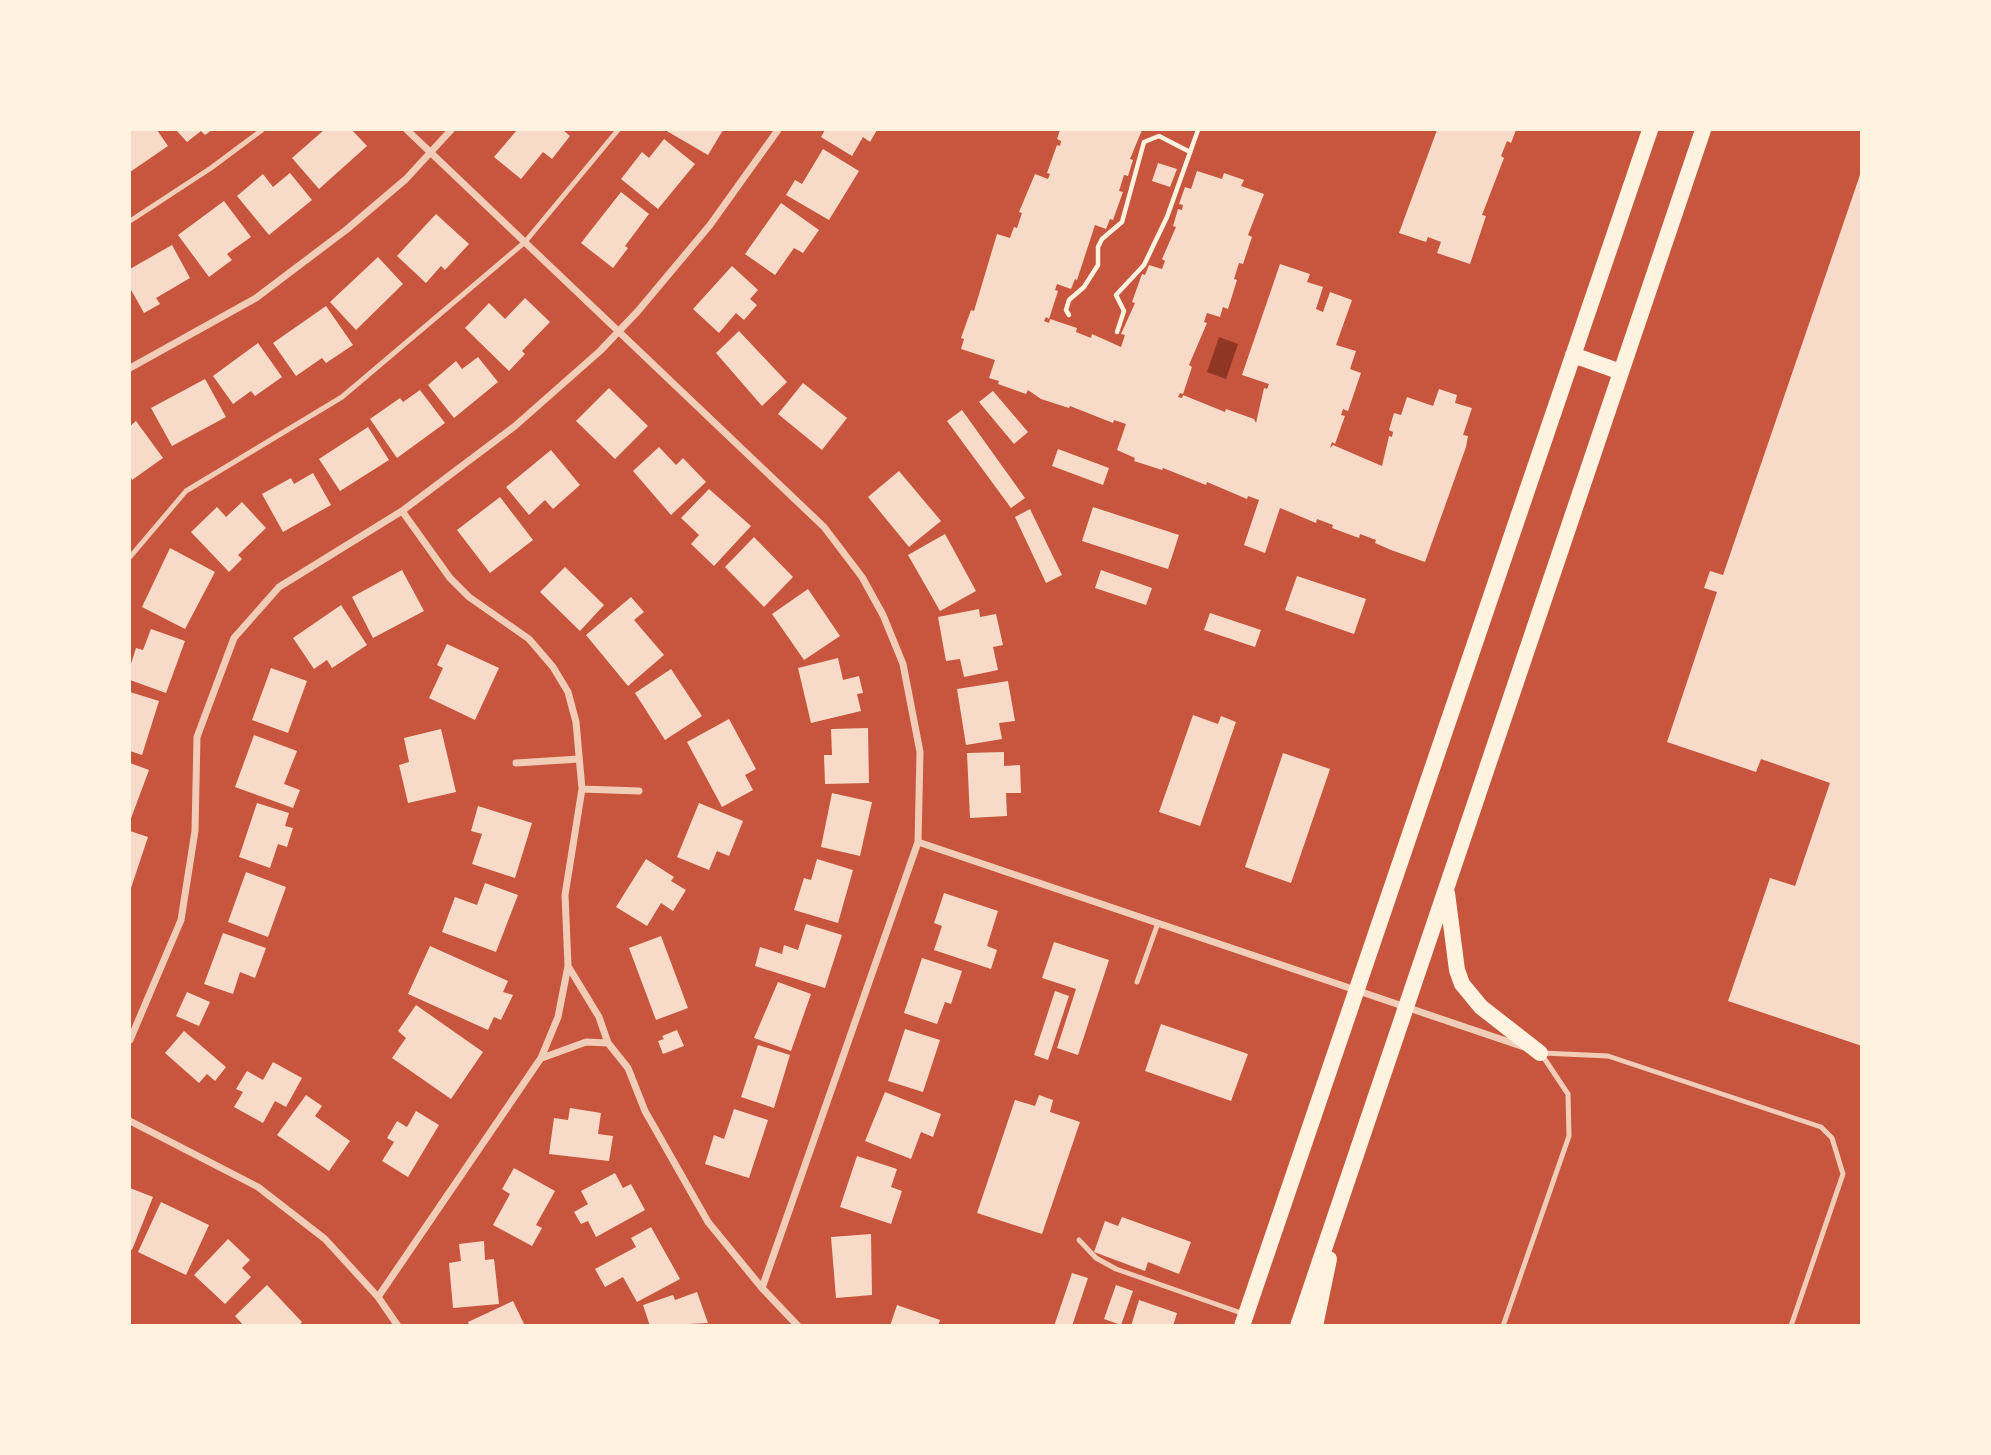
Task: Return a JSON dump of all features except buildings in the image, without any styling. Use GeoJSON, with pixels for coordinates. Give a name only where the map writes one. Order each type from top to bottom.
{"type":"FeatureCollection","features":[{"type":"Feature","properties":{"kind":"main road"},"geometry":{"type":"LineString","coordinates":[[1244,1320],[1650,130]]}},
{"type":"Feature","properties":{"kind":"main road"},"geometry":{"type":"LineString","coordinates":[[1298,1325],[1703,130]]}},
{"type":"Feature","properties":{"kind":"main road"},"geometry":{"type":"LineString","coordinates":[[1573,355],[1621,372]]}},
{"type":"Feature","properties":{"kind":"main road"},"geometry":{"type":"LineString","coordinates":[[1446,888],[1457,970],[1462,984],[1481,1007],[1540,1053]]}},
{"type":"Feature","properties":{"kind":"main road"},"geometry":{"type":"LineString","coordinates":[[1315,1325],[1345,1189]]}},
{"type":"Feature","properties":{"kind":"street"},"geometry":{"type":"LineString","coordinates":[[407,130],[824,527],[862,577],[883,615],[904,664],[920,752],[918,842],[762,1288]]}},
{"type":"Feature","properties":{"kind":"street"},"geometry":{"type":"LineString","coordinates":[[130,369],[256,298],[346,230],[406,179],[451,130]]}},
{"type":"Feature","properties":{"kind":"street"},"geometry":{"type":"LineString","coordinates":[[130,1040],[181,920],[195,831],[197,737],[234,638],[279,587],[402,511],[515,426],[620,330],[710,225],[778,130]]}},
{"type":"Feature","properties":{"kind":"street"},"geometry":{"type":"LineString","coordinates":[[377,1297],[541,1058],[558,1017],[568,966],[565,895],[582,789],[576,722],[568,692],[553,667],[529,639],[469,597],[450,578],[402,511]]}},
{"type":"Feature","properties":{"kind":"street"},"geometry":{"type":"LineString","coordinates":[[516,763],[579,758]]}},
{"type":"Feature","properties":{"kind":"street"},"geometry":{"type":"LineString","coordinates":[[582,789],[639,791]]}},
{"type":"Feature","properties":{"kind":"street"},"geometry":{"type":"LineString","coordinates":[[918,842],[1540,1053]]}},
{"type":"Feature","properties":{"kind":"street"},"geometry":{"type":"LineString","coordinates":[[568,966],[599,1017],[608,1043],[628,1069],[645,1111],[708,1222],[762,1288],[798,1325]]}},
{"type":"Feature","properties":{"kind":"street"},"geometry":{"type":"LineString","coordinates":[[541,1058],[586,1042],[608,1043]]}},
{"type":"Feature","properties":{"kind":"street"},"geometry":{"type":"LineString","coordinates":[[130,1121],[258,1187],[325,1239],[377,1297],[398,1325]]}},
{"type":"Feature","properties":{"kind":"lane"},"geometry":{"type":"LineString","coordinates":[[130,221],[211,168],[262,130]]}},
{"type":"Feature","properties":{"kind":"lane"},"geometry":{"type":"LineString","coordinates":[[130,557],[186,491],[342,397],[525,243],[618,130]]}},
{"type":"Feature","properties":{"kind":"lane"},"geometry":{"type":"LineString","coordinates":[[1138,982],[1158,923]]}},
{"type":"Feature","properties":{"kind":"lane"},"geometry":{"type":"LineString","coordinates":[[1503,1325],[1569,1136],[1568,1094],[1540,1053]]}},
{"type":"Feature","properties":{"kind":"lane"},"geometry":{"type":"LineString","coordinates":[[1540,1053],[1608,1056],[1821,1127],[1832,1138],[1843,1174],[1791,1325]]}},
{"type":"Feature","properties":{"kind":"lane"},"geometry":{"type":"LineString","coordinates":[[1079,1240],[1096,1258],[1116,1269],[1244,1320]]}},
{"type":"Feature","properties":{"kind":"path"},"geometry":{"type":"LineString","coordinates":[[1117,332],[1124,311],[1116,295],[1144,265],[1167,217],[1198,130]]}},
{"type":"Feature","properties":{"kind":"path"},"geometry":{"type":"LineString","coordinates":[[1069,315],[1066,310],[1069,300],[1084,287],[1098,265],[1098,247],[1102,239],[1122,222],[1144,142],[1159,136],[1191,152]]}},
{"type":"Feature","properties":{"kind":"shaded area"},"geometry":{"type":"Polygon","coordinates":[[[1219,337],[1238,344],[1226,379],[1207,372],[1219,337]]]}}]}
